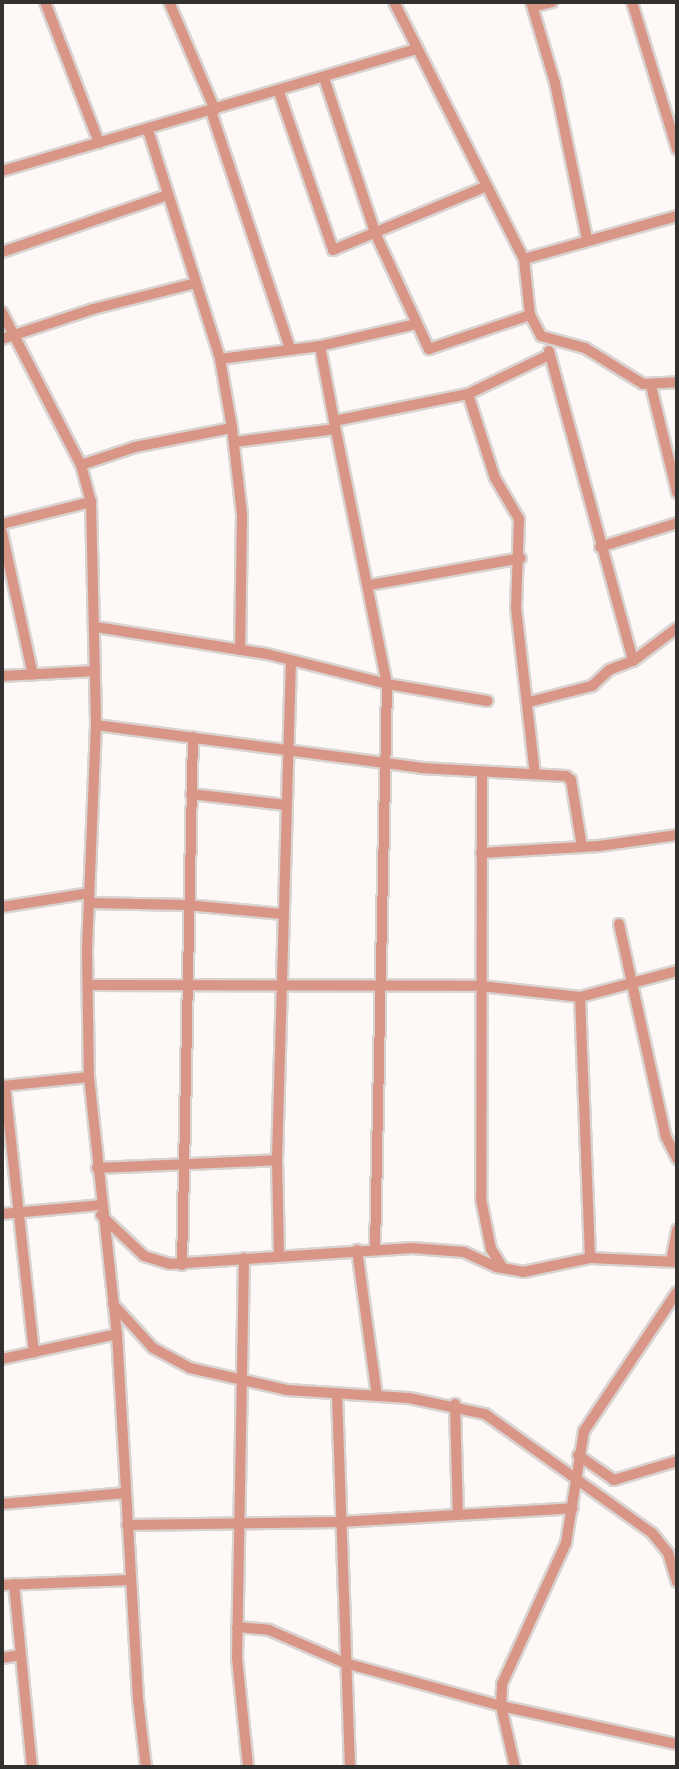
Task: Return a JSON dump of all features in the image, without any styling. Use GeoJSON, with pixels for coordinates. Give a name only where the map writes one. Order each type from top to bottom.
{"type":"FeatureCollection","features":[{"type":"Feature","properties":{"kind":"street"},"geometry":{"type":"LineString","coordinates":[[45,2],[99,143]]}},
{"type":"Feature","properties":{"kind":"street"},"geometry":{"type":"LineString","coordinates":[[169,2],[213,111],[290,349]]}},
{"type":"Feature","properties":{"kind":"street"},"geometry":{"type":"LineString","coordinates":[[394,2],[415,49],[524,259],[530,316],[547,341],[600,547],[633,661]]}},
{"type":"Feature","properties":{"kind":"street"},"geometry":{"type":"LineString","coordinates":[[552,2],[532,4],[555,83],[587,239]]}},
{"type":"Feature","properties":{"kind":"street"},"geometry":{"type":"LineString","coordinates":[[632,2],[677,149]]}},
{"type":"Feature","properties":{"kind":"street"},"geometry":{"type":"LineString","coordinates":[[2,171],[279,92],[415,49]]}},
{"type":"Feature","properties":{"kind":"street"},"geometry":{"type":"LineString","coordinates":[[324,78],[376,234],[416,324],[434,351],[530,316]]}},
{"type":"Feature","properties":{"kind":"street"},"geometry":{"type":"LineString","coordinates":[[279,92],[331,248],[376,234],[487,186]]}},
{"type":"Feature","properties":{"kind":"street"},"geometry":{"type":"LineString","coordinates":[[148,130],[220,359],[235,442],[242,514],[240,650]]}},
{"type":"Feature","properties":{"kind":"street"},"geometry":{"type":"LineString","coordinates":[[2,252],[168,195]]}},
{"type":"Feature","properties":{"kind":"street"},"geometry":{"type":"LineString","coordinates":[[524,259],[587,239],[677,216]]}},
{"type":"Feature","properties":{"kind":"street"},"geometry":{"type":"LineString","coordinates":[[7,338],[93,309],[196,283]]}},
{"type":"Feature","properties":{"kind":"street"},"geometry":{"type":"LineString","coordinates":[[2,312],[7,338],[81,465],[91,502],[96,627],[96,725],[89,898],[89,1077],[101,1210],[117,1334],[130,1580],[146,1767]]}},
{"type":"Feature","properties":{"kind":"street"},"geometry":{"type":"LineString","coordinates":[[220,359],[320,346],[416,324]]}},
{"type":"Feature","properties":{"kind":"street"},"geometry":{"type":"LineString","coordinates":[[547,341],[585,348],[651,386],[677,382]]}},
{"type":"Feature","properties":{"kind":"street"},"geometry":{"type":"LineString","coordinates":[[320,346],[370,585],[387,684],[375,1249]]}},
{"type":"Feature","properties":{"kind":"street"},"geometry":{"type":"LineString","coordinates":[[235,442],[335,425],[468,394],[549,355]]}},
{"type":"Feature","properties":{"kind":"street"},"geometry":{"type":"LineString","coordinates":[[651,386],[677,493]]}},
{"type":"Feature","properties":{"kind":"street"},"geometry":{"type":"LineString","coordinates":[[468,394],[495,478],[519,519],[520,558],[516,608],[529,702],[535,774]]}},
{"type":"Feature","properties":{"kind":"street"},"geometry":{"type":"LineString","coordinates":[[81,465],[135,447],[232,428]]}},
{"type":"Feature","properties":{"kind":"street"},"geometry":{"type":"LineString","coordinates":[[2,524],[91,502]]}},
{"type":"Feature","properties":{"kind":"street"},"geometry":{"type":"LineString","coordinates":[[600,547],[677,523]]}},
{"type":"Feature","properties":{"kind":"street"},"geometry":{"type":"LineString","coordinates":[[2,532],[33,675]]}},
{"type":"Feature","properties":{"kind":"street"},"geometry":{"type":"LineString","coordinates":[[370,585],[520,558]]}},
{"type":"Feature","properties":{"kind":"street"},"geometry":{"type":"LineString","coordinates":[[96,627],[240,650],[387,684],[488,701]]}},
{"type":"Feature","properties":{"kind":"street"},"geometry":{"type":"LineString","coordinates":[[529,702],[592,686],[612,668],[633,661],[677,628]]}},
{"type":"Feature","properties":{"kind":"street"},"geometry":{"type":"LineString","coordinates":[[279,1255],[277,1160],[291,661]]}},
{"type":"Feature","properties":{"kind":"street"},"geometry":{"type":"LineString","coordinates":[[2,676],[95,671]]}},
{"type":"Feature","properties":{"kind":"street"},"geometry":{"type":"LineString","coordinates":[[96,725],[287,748],[384,763],[535,774],[572,780],[582,847]]}},
{"type":"Feature","properties":{"kind":"street"},"geometry":{"type":"LineString","coordinates":[[182,1265],[185,984],[193,737]]}},
{"type":"Feature","properties":{"kind":"street"},"geometry":{"type":"LineString","coordinates":[[482,772],[481,1199],[488,1240],[503,1268]]}},
{"type":"Feature","properties":{"kind":"street"},"geometry":{"type":"LineString","coordinates":[[191,794],[285,805]]}},
{"type":"Feature","properties":{"kind":"street"},"geometry":{"type":"LineString","coordinates":[[481,853],[582,847],[677,835]]}},
{"type":"Feature","properties":{"kind":"street"},"geometry":{"type":"LineString","coordinates":[[2,907],[89,898],[283,914]]}},
{"type":"Feature","properties":{"kind":"street"},"geometry":{"type":"LineString","coordinates":[[619,924],[666,1136],[677,1159]]}},
{"type":"Feature","properties":{"kind":"street"},"geometry":{"type":"LineString","coordinates":[[88,985],[282,983],[481,986],[580,997],[677,971]]}},
{"type":"Feature","properties":{"kind":"street"},"geometry":{"type":"LineString","coordinates":[[580,997],[590,1258]]}},
{"type":"Feature","properties":{"kind":"street"},"geometry":{"type":"LineString","coordinates":[[34,1352],[21,1213],[3,1086],[89,1077]]}},
{"type":"Feature","properties":{"kind":"street"},"geometry":{"type":"LineString","coordinates":[[97,1168],[277,1160]]}},
{"type":"Feature","properties":{"kind":"street"},"geometry":{"type":"LineString","coordinates":[[2,1214],[101,1210],[144,1256],[182,1265],[375,1249],[464,1252],[503,1268],[530,1272],[590,1258],[674,1261],[677,1230]]}},
{"type":"Feature","properties":{"kind":"street"},"geometry":{"type":"LineString","coordinates":[[357,1250],[377,1396]]}},
{"type":"Feature","properties":{"kind":"street"},"geometry":{"type":"LineString","coordinates":[[244,1258],[243,1521],[237,1627],[239,1701],[248,1767]]}},
{"type":"Feature","properties":{"kind":"street"},"geometry":{"type":"LineString","coordinates":[[515,1767],[501,1706],[506,1673],[566,1543],[573,1508],[578,1455],[591,1418],[677,1292]]}},
{"type":"Feature","properties":{"kind":"street"},"geometry":{"type":"LineString","coordinates":[[113,1304],[163,1356],[190,1368],[242,1380],[337,1395],[377,1396],[455,1405],[502,1423],[662,1542],[677,1583]]}},
{"type":"Feature","properties":{"kind":"street"},"geometry":{"type":"LineString","coordinates":[[2,1359],[117,1334]]}},
{"type":"Feature","properties":{"kind":"street"},"geometry":{"type":"LineString","coordinates":[[337,1395],[350,1767]]}},
{"type":"Feature","properties":{"kind":"street"},"geometry":{"type":"LineString","coordinates":[[455,1405],[458,1515]]}},
{"type":"Feature","properties":{"kind":"street"},"geometry":{"type":"LineString","coordinates":[[578,1455],[614,1480],[677,1461]]}},
{"type":"Feature","properties":{"kind":"street"},"geometry":{"type":"LineString","coordinates":[[2,1504],[126,1493]]}},
{"type":"Feature","properties":{"kind":"street"},"geometry":{"type":"LineString","coordinates":[[127,1525],[243,1521],[340,1522],[573,1508]]}},
{"type":"Feature","properties":{"kind":"street"},"geometry":{"type":"LineString","coordinates":[[2,1585],[130,1580]]}},
{"type":"Feature","properties":{"kind":"street"},"geometry":{"type":"LineString","coordinates":[[15,1584],[32,1767]]}},
{"type":"Feature","properties":{"kind":"street"},"geometry":{"type":"LineString","coordinates":[[237,1627],[269,1630],[345,1663],[501,1706],[677,1744]]}},
{"type":"Feature","properties":{"kind":"street"},"geometry":{"type":"LineString","coordinates":[[2,1658],[21,1655]]}}]}
